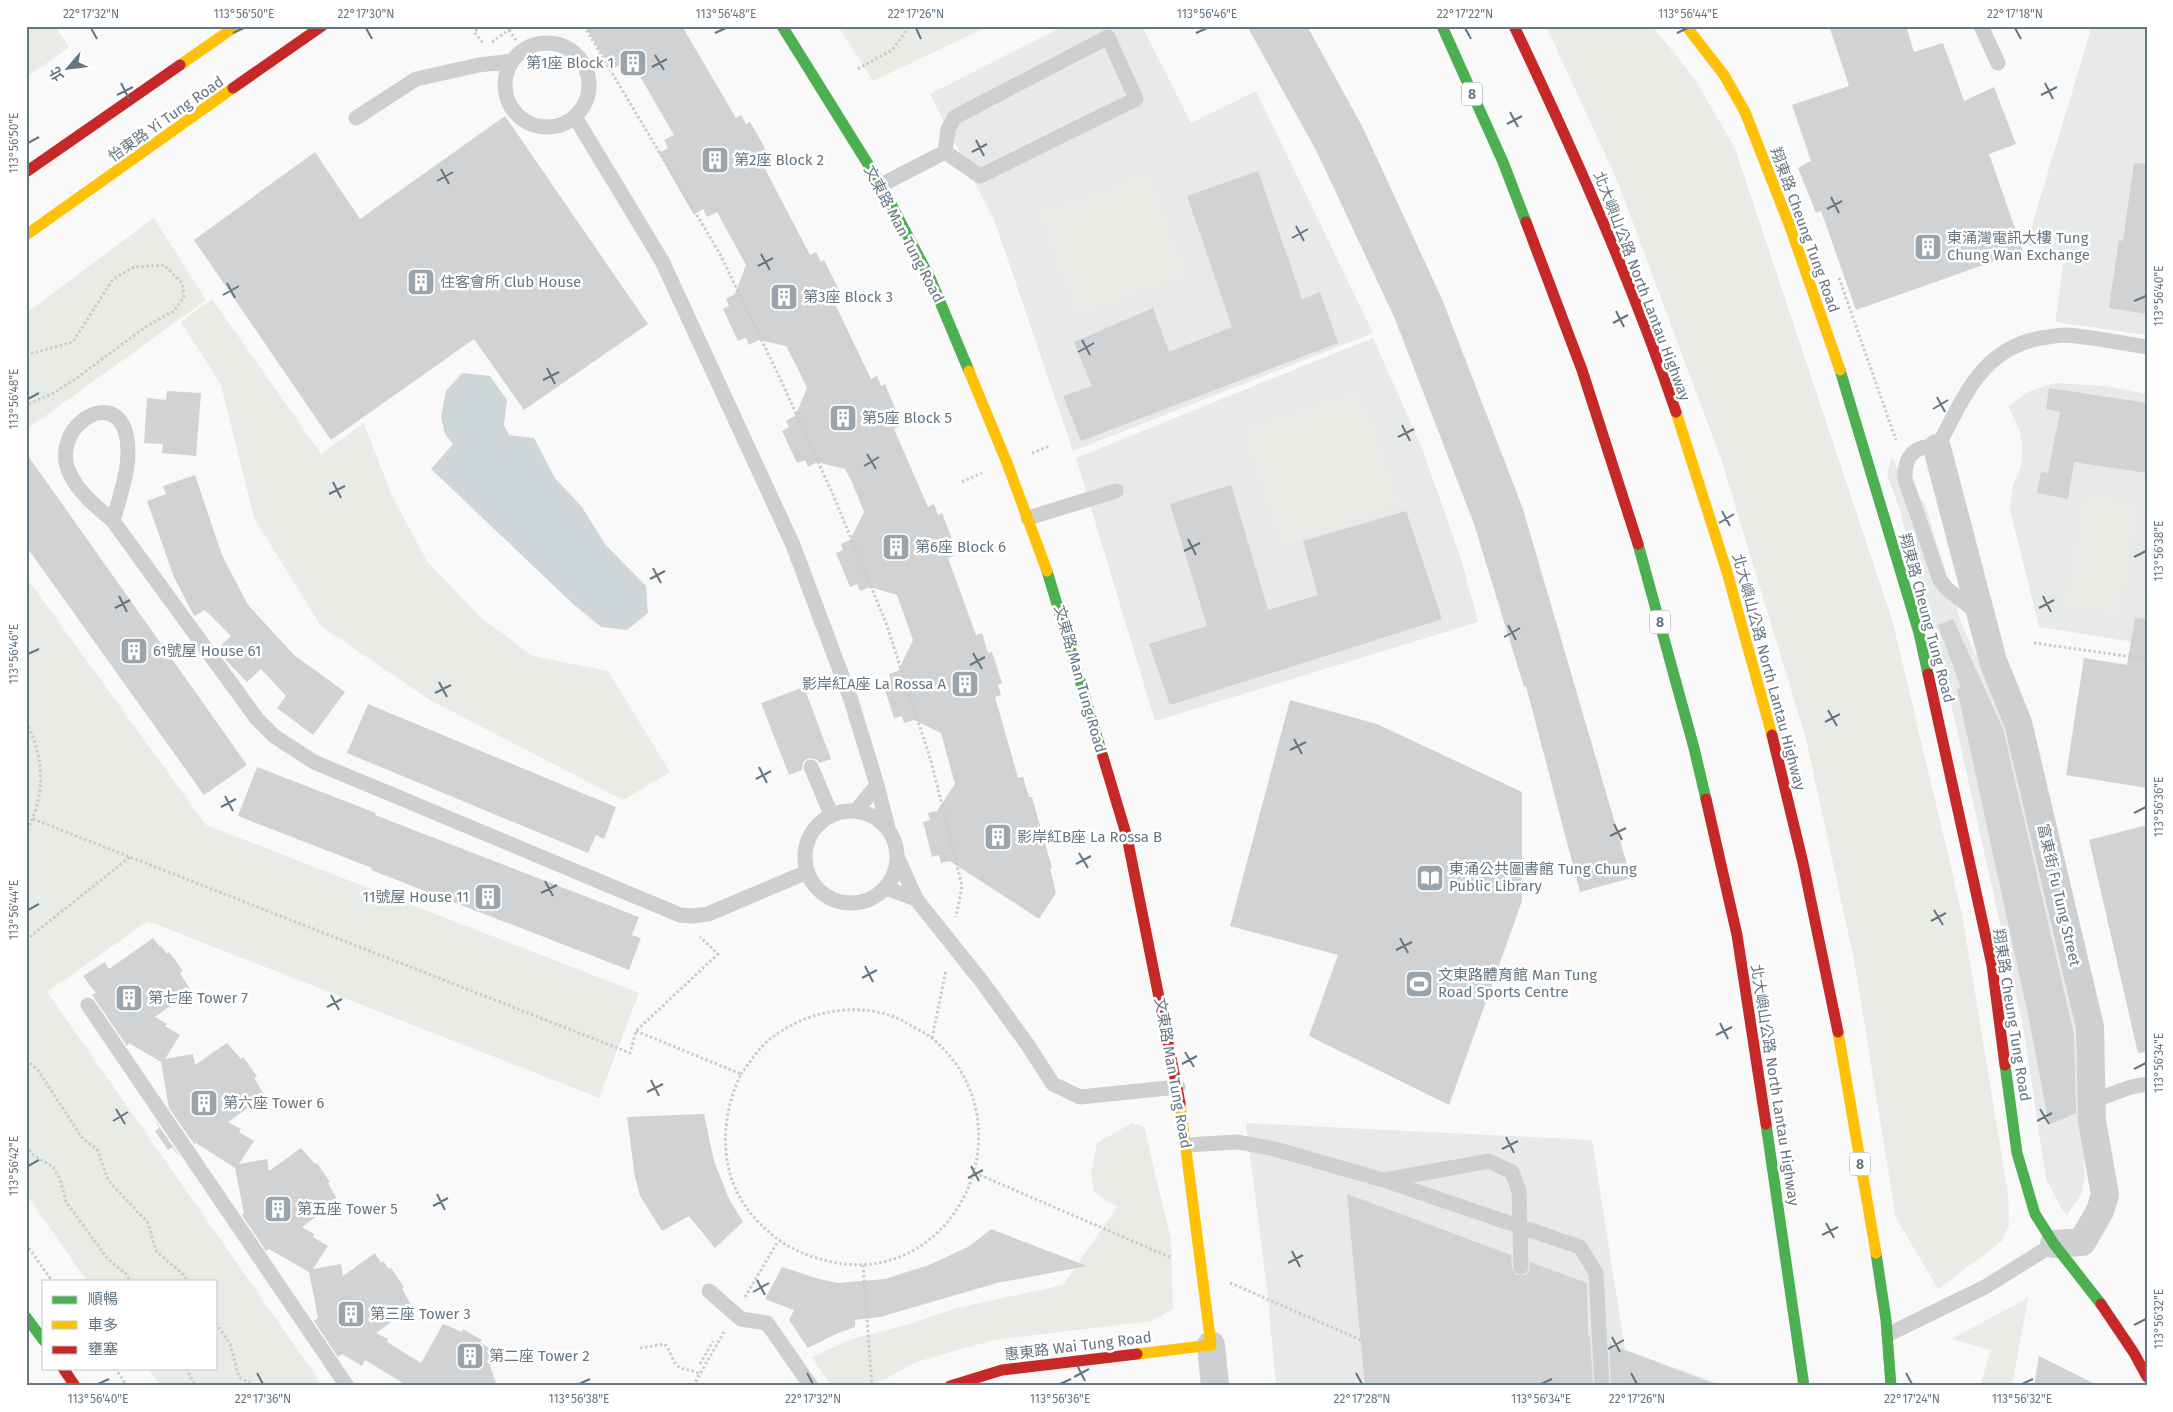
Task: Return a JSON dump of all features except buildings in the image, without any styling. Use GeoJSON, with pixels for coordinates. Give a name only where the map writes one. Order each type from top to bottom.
{"type":"FeatureCollection","features":[{"type":"Feature","properties":{"kind":"main road"},"geometry":{"type":"LineString","coordinates":[[26,172],[236,26]]}},
{"type":"Feature","properties":{"kind":"main road","name":"怡東路 Yi Tung Road"},"geometry":{"type":"LineString","coordinates":[[26,235],[322,26]]}},
{"type":"Feature","properties":{"kind":"main road","name":"文東路 Man Tung Road"},"geometry":{"type":"LineString","coordinates":[[782,26],[881,185],[930,278],[1008,463],[1056,597],[1126,837],[1178,1087],[1211,1345]]}},
{"type":"Feature","properties":{"kind":"main road","name":"北大嶼山公路 North Lantau Highway"},"geometry":{"type":"LineString","coordinates":[[1442,26],[1503,162],[1582,370],[1634,529],[1694,748],[1737,936],[1788,1264],[1804,1386]]}},
{"type":"Feature","properties":{"kind":"main road","name":"北大嶼山公路 North Lantau Highway"},"geometry":{"type":"LineString","coordinates":[[1514,26],[1560,122],[1610,238],[1654,350],[1706,500],[1768,716],[1814,912],[1844,1063],[1889,1334],[1891,1386]]}},
{"type":"Feature","properties":{"kind":"main road","name":"翔東路 Cheung Tung Road"},"geometry":{"type":"LineString","coordinates":[[1689,27],[1724,75],[1745,112],[1789,224],[1851,401],[1918,633],[1992,965],[2017,1152],[2035,1214],[2054,1244]]}},
{"type":"Feature","properties":{"kind":"main road"},"geometry":{"type":"LineString","coordinates":[[2054,1244],[2102,1305],[2134,1353],[2147,1377]]}},
{"type":"Feature","properties":{"kind":"main road"},"geometry":{"type":"LineString","coordinates":[[1786,1349],[1788,1264]]}},
{"type":"Feature","properties":{"kind":"main road"},"geometry":{"type":"LineString","coordinates":[[2102,1305],[2138,1338]]}},
{"type":"Feature","properties":{"kind":"main road"},"geometry":{"type":"LineString","coordinates":[[26,1316],[42,1338]]}},
{"type":"Feature","properties":{"kind":"main road","name":"惠東路 Wai Tung Road"},"geometry":{"type":"LineString","coordinates":[[950,1386],[1002,1370],[1211,1345]]}},
{"type":"Feature","properties":{"kind":"main road"},"geometry":{"type":"LineString","coordinates":[[64,1370],[76,1386]]}},
{"type":"Feature","properties":{"kind":"street","name":"富東街 Fu Tung Street"},"geometry":{"type":"LineString","coordinates":[[1938,448],[1980,614],[1994,661],[2018,723],[2090,1027],[2092,1083],[2090,1102],[2105,1195],[2100,1211],[2082,1242],[2054,1244]]}},
{"type":"Feature","properties":{"kind":"street","name":"文東路 Man Tung Road"},"geometry":{"type":"LineString","coordinates":[[1211,1345],[1215,1386]]}},
{"type":"Feature","properties":{"kind":"lane"},"geometry":{"type":"LineString","coordinates":[[1981,26],[1998,63]]}},
{"type":"Feature","properties":{"kind":"lane"},"geometry":{"type":"LineString","coordinates":[[1108,37],[1136,99],[980,176],[945,152],[948,129],[955,117],[1108,37]]}},
{"type":"Feature","properties":{"kind":"lane"},"geometry":{"type":"LineString","coordinates":[[550,42],[564,45],[576,54],[585,65],[589,78],[589,92],[584,106],[575,117],[564,124],[551,127],[537,126],[525,121],[514,112],[508,100],[505,87],[506,73],[512,61],[523,49],[536,43],[550,42]]}},
{"type":"Feature","properties":{"kind":"lane"},"geometry":{"type":"LineString","coordinates":[[356,118],[416,79],[479,65],[512,61]]}},
{"type":"Feature","properties":{"kind":"lane"},"geometry":{"type":"LineString","coordinates":[[575,117],[662,261],[793,545],[851,700],[897,856],[916,899],[982,983],[1027,1044],[1053,1084],[1080,1097],[1178,1087]]}},
{"type":"Feature","properties":{"kind":"lane"},"geometry":{"type":"LineString","coordinates":[[881,185],[945,152]]}},
{"type":"Feature","properties":{"kind":"lane"},"geometry":{"type":"LineString","coordinates":[[1980,614],[1947,589],[1940,580],[1905,479],[1905,466],[1911,454],[1928,446],[1938,448],[1964,397],[1983,368],[2001,353],[2016,344],[2034,338],[2065,335],[2147,347]]}},
{"type":"Feature","properties":{"kind":"lane"},"geometry":{"type":"LineString","coordinates":[[113,521],[127,463],[127,436],[119,418],[101,412],[83,420],[74,429],[67,444],[66,461],[71,476],[91,502],[113,521],[241,701],[274,736],[314,762],[680,915],[708,914],[807,872]]}},
{"type":"Feature","properties":{"kind":"lane"},"geometry":{"type":"LineString","coordinates":[[1028,518],[1116,492]]}},
{"type":"Feature","properties":{"kind":"lane"},"geometry":{"type":"LineString","coordinates":[[811,767],[831,814]]}},
{"type":"Feature","properties":{"kind":"lane"},"geometry":{"type":"LineString","coordinates":[[856,810],[877,785]]}},
{"type":"Feature","properties":{"kind":"lane"},"geometry":{"type":"LineString","coordinates":[[888,828],[868,814],[856,810],[831,814],[811,832],[805,845],[804,859],[807,872],[815,886],[827,897],[842,903],[858,903],[873,898],[886,888],[896,867],[897,856]]}},
{"type":"Feature","properties":{"kind":"lane"},"geometry":{"type":"LineString","coordinates":[[886,888],[916,899]]}},
{"type":"Feature","properties":{"kind":"lane"},"geometry":{"type":"LineString","coordinates":[[88,1005],[347,1386]]}},
{"type":"Feature","properties":{"kind":"lane"},"geometry":{"type":"LineString","coordinates":[[2090,1102],[2131,1087],[2147,1084]]}},
{"type":"Feature","properties":{"kind":"lane"},"geometry":{"type":"LineString","coordinates":[[1186,1145],[1238,1142],[1275,1149],[1383,1180],[1580,1247],[1596,1273],[1602,1386]]}},
{"type":"Feature","properties":{"kind":"lane"},"geometry":{"type":"LineString","coordinates":[[1383,1180],[1489,1161],[1512,1172],[1519,1191],[1521,1267]]}},
{"type":"Feature","properties":{"kind":"lane"},"geometry":{"type":"LineString","coordinates":[[1889,1334],[1985,1287],[2054,1244]]}},
{"type":"Feature","properties":{"kind":"lane"},"geometry":{"type":"LineString","coordinates":[[709,1291],[741,1319],[767,1323],[811,1386]]}},
{"type":"Feature","properties":{"kind":"path"},"geometry":{"type":"LineString","coordinates":[[481,26],[474,32],[486,46],[514,26]]}},
{"type":"Feature","properties":{"kind":"path"},"geometry":{"type":"LineString","coordinates":[[506,26],[523,49]]}},
{"type":"Feature","properties":{"kind":"path"},"geometry":{"type":"LineString","coordinates":[[584,26],[720,254],[826,479],[886,623],[931,761],[962,886],[955,924]]}},
{"type":"Feature","properties":{"kind":"path"},"geometry":{"type":"LineString","coordinates":[[858,69],[892,50],[910,26]]}},
{"type":"Feature","properties":{"kind":"path"},"geometry":{"type":"LineString","coordinates":[[26,355],[73,342],[113,279],[134,267],[164,265],[182,283],[184,296],[174,310],[148,326],[54,393],[26,406]]}},
{"type":"Feature","properties":{"kind":"path"},"geometry":{"type":"LineString","coordinates":[[2034,643],[2147,659]]}},
{"type":"Feature","properties":{"kind":"path"},"geometry":{"type":"LineString","coordinates":[[26,722],[38,750],[42,770],[41,791],[33,819],[26,832]]}},
{"type":"Feature","properties":{"kind":"path"},"geometry":{"type":"LineString","coordinates":[[33,819],[630,1053],[636,1031],[718,954],[669,910]]}},
{"type":"Feature","properties":{"kind":"path"},"geometry":{"type":"LineString","coordinates":[[26,940],[130,857]]}},
{"type":"Feature","properties":{"kind":"path"},"geometry":{"type":"LineString","coordinates":[[932,1038],[948,962]]}},
{"type":"Feature","properties":{"kind":"path"},"geometry":{"type":"LineString","coordinates":[[850,1009],[874,1012],[897,1018],[932,1038],[959,1067],[972,1095],[979,1124],[979,1149],[975,1174],[958,1210],[930,1239],[910,1252],[889,1260],[863,1265],[838,1264],[803,1255],[778,1241],[758,1222],[742,1201],[732,1178],[726,1155],[725,1130],[733,1091],[754,1055],[769,1040],[790,1025],[817,1014],[850,1009]]}},
{"type":"Feature","properties":{"kind":"path"},"geometry":{"type":"LineString","coordinates":[[636,1031],[742,1074]]}},
{"type":"Feature","properties":{"kind":"path"},"geometry":{"type":"LineString","coordinates":[[26,1060],[37,1069],[82,1139],[97,1149],[108,1180],[148,1223],[156,1251],[185,1276],[187,1280]]}},
{"type":"Feature","properties":{"kind":"path"},"geometry":{"type":"LineString","coordinates":[[26,1146],[32,1154],[53,1167],[60,1179],[66,1202],[108,1259],[126,1274],[129,1280]]}},
{"type":"Feature","properties":{"kind":"path"},"geometry":{"type":"LineString","coordinates":[[975,1174],[1175,1259]]}},
{"type":"Feature","properties":{"kind":"path"},"geometry":{"type":"LineString","coordinates":[[26,1244],[51,1280]]}},
{"type":"Feature","properties":{"kind":"path"},"geometry":{"type":"LineString","coordinates":[[863,1265],[872,1386]]}},
{"type":"Feature","properties":{"kind":"path"},"geometry":{"type":"LineString","coordinates":[[1230,1282],[1361,1340]]}},
{"type":"Feature","properties":{"kind":"path"},"geometry":{"type":"LineString","coordinates":[[218,1326],[230,1344],[239,1377],[255,1386]]}},
{"type":"Feature","properties":{"kind":"path"},"geometry":{"type":"LineString","coordinates":[[700,1364],[713,1341]]}},
{"type":"Feature","properties":{"kind":"path"},"geometry":{"type":"LineString","coordinates":[[640,1348],[664,1344],[669,1348],[676,1364],[681,1368],[694,1370],[699,1374]]}},
{"type":"Feature","properties":{"kind":"path"},"geometry":{"type":"LineString","coordinates":[[116,1370],[127,1386]]}},
{"type":"Feature","properties":{"kind":"path"},"geometry":{"type":"LineString","coordinates":[[188,1370],[192,1381],[198,1386]]}},
{"type":"Feature","properties":{"kind":"shaded area"},"geometry":{"type":"Polygon","coordinates":[[[26,26],[55,26],[69,47],[26,78],[26,26]]]}},
{"type":"Feature","properties":{"kind":"shaded area"},"geometry":{"type":"Polygon","coordinates":[[[838,26],[989,26],[873,81],[838,26]]]}},
{"type":"Feature","properties":{"kind":"shaded area"},"geometry":{"type":"Polygon","coordinates":[[[1064,26],[1142,26],[1191,123],[1256,91],[1373,333],[1073,451],[995,222],[930,94],[1064,26]]]}},
{"type":"Feature","properties":{"kind":"shaded area"},"geometry":{"type":"Polygon","coordinates":[[[1546,26],[1652,26],[1694,78],[1735,148],[1892,619],[1962,914],[2008,1194],[2009,1226],[2002,1241],[1938,1289],[1896,1218],[1854,960],[1806,739],[1721,459],[1617,180],[1546,26]]]}},
{"type":"Feature","properties":{"kind":"shaded area"},"geometry":{"type":"Polygon","coordinates":[[[2092,26],[2147,27],[2147,335],[2055,322],[2065,253],[2026,245],[2092,26]]]}},
{"type":"Feature","properties":{"kind":"shaded area"},"geometry":{"type":"Polygon","coordinates":[[[1149,173],[1186,275],[1077,315],[1039,213],[1149,173]]]}},
{"type":"Feature","properties":{"kind":"shaded area"},"geometry":{"type":"Polygon","coordinates":[[[154,218],[206,300],[26,430],[26,313],[154,218]]]}},
{"type":"Feature","properties":{"kind":"shaded area"},"geometry":{"type":"Polygon","coordinates":[[[212,299],[321,454],[364,423],[391,494],[427,561],[480,617],[533,656],[608,671],[670,772],[623,800],[430,700],[321,626],[254,518],[221,385],[181,322],[212,299]]]}},
{"type":"Feature","properties":{"kind":"shaded area"},"geometry":{"type":"Polygon","coordinates":[[[1373,338],[1422,448],[1462,562],[1478,622],[1155,721],[1076,458],[1373,338]]]}},
{"type":"Feature","properties":{"kind":"shaded area"},"geometry":{"type":"Polygon","coordinates":[[[462,373],[490,376],[507,400],[504,425],[509,435],[534,438],[555,478],[582,507],[605,544],[646,586],[648,613],[627,630],[601,627],[572,603],[431,469],[453,444],[445,434],[441,417],[446,391],[462,373]]]}},
{"type":"Feature","properties":{"kind":"shaded area"},"geometry":{"type":"Polygon","coordinates":[[[2055,383],[2105,386],[2147,394],[2147,644],[2039,627],[2010,510],[2013,484],[2019,473],[2022,459],[2022,445],[2020,431],[2008,406],[2030,391],[2055,383]]]}},
{"type":"Feature","properties":{"kind":"shaded area"},"geometry":{"type":"Polygon","coordinates":[[[1359,390],[1399,504],[1282,545],[1242,430],[1359,390]]]}},
{"type":"Feature","properties":{"kind":"shaded area"},"geometry":{"type":"Polygon","coordinates":[[[1892,456],[1901,476],[1925,504],[1961,623],[2006,720],[2077,1032],[2085,1177],[2082,1193],[2067,1215],[2061,1208],[2046,1179],[2024,1031],[1946,681],[1899,508],[1887,474],[1892,456]]]}},
{"type":"Feature","properties":{"kind":"shaded area"},"geometry":{"type":"Polygon","coordinates":[[[2085,495],[2138,504],[2118,615],[2065,605],[2085,495]]]}},
{"type":"Feature","properties":{"kind":"shaded area"},"geometry":{"type":"Polygon","coordinates":[[[26,577],[206,825],[639,993],[599,1098],[148,921],[47,992],[323,1386],[161,1386],[149,1370],[218,1370],[218,1280],[86,1280],[26,1194],[26,577]]]}},
{"type":"Feature","properties":{"kind":"shaded area"},"geometry":{"type":"Polygon","coordinates":[[[1132,1123],[1144,1127],[1171,1239],[1173,1309],[1152,1321],[994,1340],[916,1362],[872,1386],[831,1386],[812,1357],[852,1339],[910,1324],[957,1308],[1063,1285],[1117,1207],[1094,1192],[1091,1174],[1097,1143],[1132,1123]]]}},
{"type":"Feature","properties":{"kind":"shaded area"},"geometry":{"type":"Polygon","coordinates":[[[1246,1123],[1592,1140],[1625,1350],[1726,1386],[1276,1386],[1268,1298],[1246,1123]]]}},
{"type":"Feature","properties":{"kind":"shaded area"},"geometry":{"type":"Polygon","coordinates":[[[2028,1298],[2012,1386],[1980,1386],[1991,1350],[1951,1339],[2028,1298]]]}},
{"type":"Feature","properties":{"kind":"traffic: fast"},"geometry":{"type":"LineString","coordinates":[[782,26],[881,185],[930,278],[969,371]]}},
{"type":"Feature","properties":{"kind":"traffic: fast"},"geometry":{"type":"LineString","coordinates":[[1442,26],[1503,162],[1526,222]]}},
{"type":"Feature","properties":{"kind":"traffic: fast"},"geometry":{"type":"LineString","coordinates":[[1840,370],[1919,633],[1928,674]]}},
{"type":"Feature","properties":{"kind":"traffic: fast"},"geometry":{"type":"LineString","coordinates":[[1638,544],[1694,748],[1706,799]]}},
{"type":"Feature","properties":{"kind":"traffic: fast"},"geometry":{"type":"LineString","coordinates":[[1047,571],[1103,757]]}},
{"type":"Feature","properties":{"kind":"traffic: fast"},"geometry":{"type":"LineString","coordinates":[[2005,1065],[2017,1153],[2035,1214],[2054,1244],[2101,1304]]}},
{"type":"Feature","properties":{"kind":"traffic: fast"},"geometry":{"type":"LineString","coordinates":[[1766,1124],[1804,1386]]}},
{"type":"Feature","properties":{"kind":"traffic: fast"},"geometry":{"type":"LineString","coordinates":[[1876,1253],[1886,1320],[1891,1386]]}},
{"type":"Feature","properties":{"kind":"traffic: fast"},"geometry":{"type":"LineString","coordinates":[[26,1317],[42,1338]]}},
{"type":"Feature","properties":{"kind":"traffic: slow"},"geometry":{"type":"LineString","coordinates":[[180,65],[236,26]]}},
{"type":"Feature","properties":{"kind":"traffic: slow"},"geometry":{"type":"LineString","coordinates":[[1686,26],[1724,75],[1745,112],[1789,224],[1840,370]]}},
{"type":"Feature","properties":{"kind":"traffic: slow"},"geometry":{"type":"LineString","coordinates":[[26,235],[233,88]]}},
{"type":"Feature","properties":{"kind":"traffic: slow"},"geometry":{"type":"LineString","coordinates":[[969,371],[1007,463],[1047,571]]}},
{"type":"Feature","properties":{"kind":"traffic: slow"},"geometry":{"type":"LineString","coordinates":[[1676,412],[1727,572],[1772,735]]}},
{"type":"Feature","properties":{"kind":"traffic: slow"},"geometry":{"type":"LineString","coordinates":[[1838,1032],[1876,1253]]}},
{"type":"Feature","properties":{"kind":"traffic: slow"},"geometry":{"type":"LineString","coordinates":[[1137,1354],[1211,1345],[1180,1103]]}},
{"type":"Feature","properties":{"kind":"traffic: jam"},"geometry":{"type":"LineString","coordinates":[[233,88],[322,26]]}},
{"type":"Feature","properties":{"kind":"traffic: jam"},"geometry":{"type":"LineString","coordinates":[[1514,26],[1601,217],[1659,363],[1676,412]]}},
{"type":"Feature","properties":{"kind":"traffic: jam"},"geometry":{"type":"LineString","coordinates":[[26,172],[180,65]]}},
{"type":"Feature","properties":{"kind":"traffic: jam"},"geometry":{"type":"LineString","coordinates":[[1526,222],[1582,370],[1638,544]]}},
{"type":"Feature","properties":{"kind":"traffic: jam"},"geometry":{"type":"LineString","coordinates":[[1928,674],[1992,965],[2005,1065]]}},
{"type":"Feature","properties":{"kind":"traffic: jam"},"geometry":{"type":"LineString","coordinates":[[1772,735],[1803,863],[1838,1032]]}},
{"type":"Feature","properties":{"kind":"traffic: jam"},"geometry":{"type":"LineString","coordinates":[[1103,757],[1127,837],[1180,1103]]}},
{"type":"Feature","properties":{"kind":"traffic: jam"},"geometry":{"type":"LineString","coordinates":[[1706,799],[1737,935],[1766,1124]]}},
{"type":"Feature","properties":{"kind":"traffic: jam"},"geometry":{"type":"LineString","coordinates":[[2101,1304],[2134,1353],[2147,1377]]}},
{"type":"Feature","properties":{"kind":"traffic: jam"},"geometry":{"type":"LineString","coordinates":[[950,1386],[1002,1370],[1137,1354]]}},
{"type":"Feature","properties":{"kind":"traffic: jam"},"geometry":{"type":"LineString","coordinates":[[64,1370],[75,1386]]}},
{"type":"Feature","properties":{"kind":"place","name":"第1座 Block 1"},"geometry":{"type":"Point","coordinates":[633,63]}},
{"type":"Feature","properties":{"kind":"place","name":"第2座 Block 2"},"geometry":{"type":"Point","coordinates":[715,160]}},
{"type":"Feature","properties":{"kind":"place","name":"東涌灣電訊大樓 Tung Chung Wan Exchange"},"geometry":{"type":"Point","coordinates":[1928,247]}},
{"type":"Feature","properties":{"kind":"place","name":"住客會所 Club House"},"geometry":{"type":"Point","coordinates":[421,282]}},
{"type":"Feature","properties":{"kind":"place","name":"第3座 Block 3"},"geometry":{"type":"Point","coordinates":[784,297]}},
{"type":"Feature","properties":{"kind":"place","name":"第5座 Block 5"},"geometry":{"type":"Point","coordinates":[843,418]}},
{"type":"Feature","properties":{"kind":"place","name":"第6座 Block 6"},"geometry":{"type":"Point","coordinates":[896,547]}},
{"type":"Feature","properties":{"kind":"place","name":"61號屋 House 61"},"geometry":{"type":"Point","coordinates":[134,651]}},
{"type":"Feature","properties":{"kind":"place","name":"影岸紅A座 La Rossa A"},"geometry":{"type":"Point","coordinates":[965,684]}},
{"type":"Feature","properties":{"kind":"place","name":"影岸紅B座 La Rossa B"},"geometry":{"type":"Point","coordinates":[998,837]}},
{"type":"Feature","properties":{"kind":"place","name":"東涌公共圖書館 Tung Chung Public Library"},"geometry":{"type":"Point","coordinates":[1430,878]}},
{"type":"Feature","properties":{"kind":"place","name":"11號屋 House 11"},"geometry":{"type":"Point","coordinates":[488,897]}},
{"type":"Feature","properties":{"kind":"place","name":"文東路體育館 Man Tung Road Sports Centre"},"geometry":{"type":"Point","coordinates":[1419,984]}},
{"type":"Feature","properties":{"kind":"place","name":"第七座 Tower 7"},"geometry":{"type":"Point","coordinates":[129,998]}},
{"type":"Feature","properties":{"kind":"place","name":"第六座 Tower 6"},"geometry":{"type":"Point","coordinates":[204,1103]}},
{"type":"Feature","properties":{"kind":"place","name":"第五座 Tower 5"},"geometry":{"type":"Point","coordinates":[278,1209]}},
{"type":"Feature","properties":{"kind":"place","name":"第三座 Tower 3"},"geometry":{"type":"Point","coordinates":[351,1314]}},
{"type":"Feature","properties":{"kind":"place","name":"第二座 Tower 2"},"geometry":{"type":"Point","coordinates":[470,1356]}}]}
